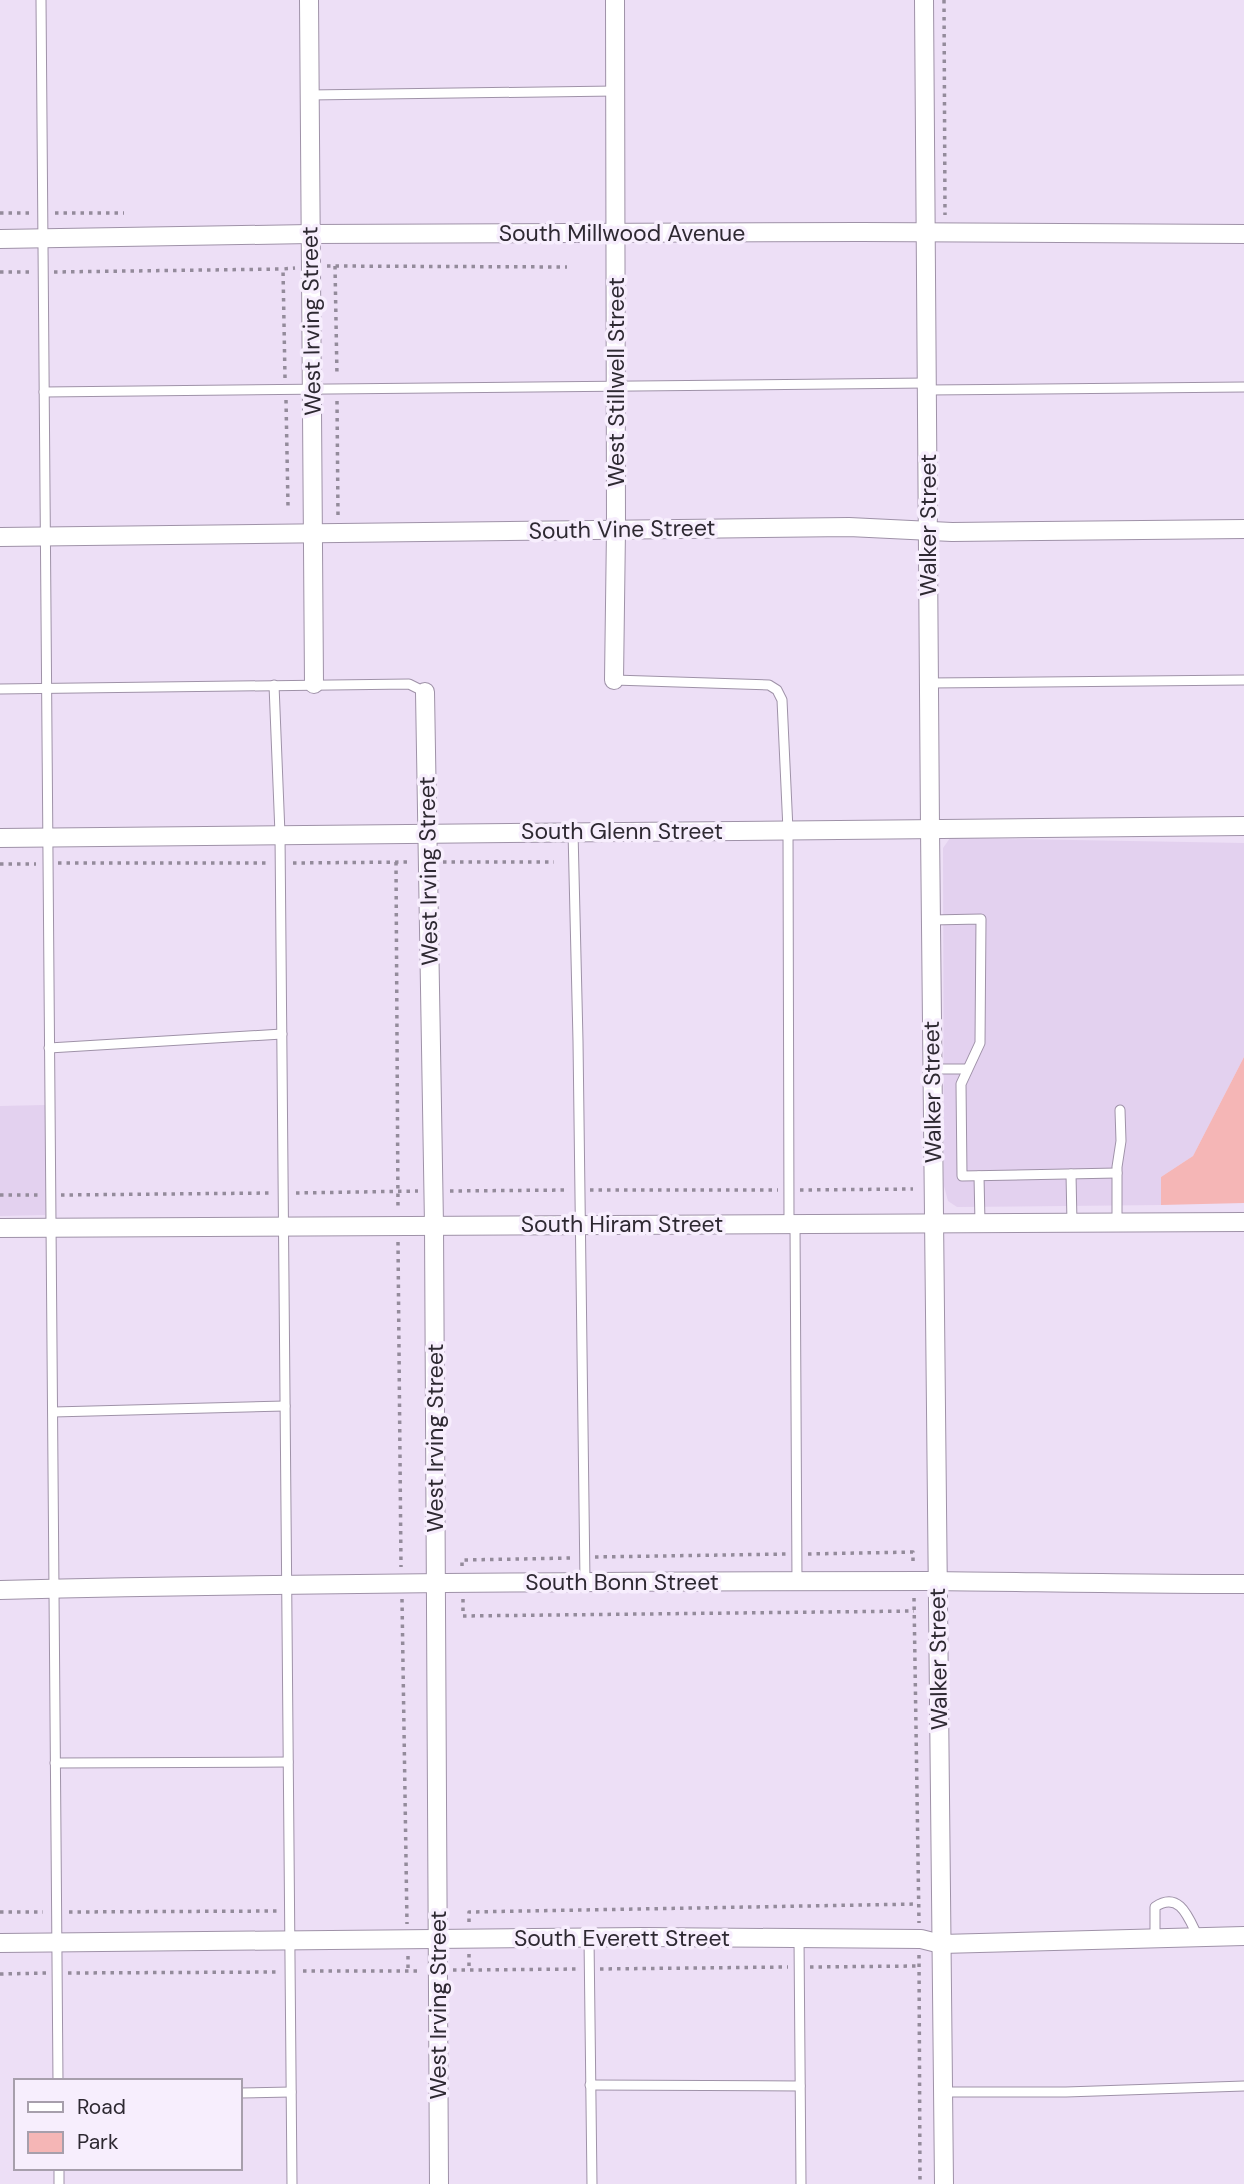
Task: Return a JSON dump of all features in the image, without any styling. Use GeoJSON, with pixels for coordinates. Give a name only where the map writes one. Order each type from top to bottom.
{"type":"FeatureCollection","features":[{"type":"Feature","properties":{"kind":"street","name":"West Irving Street"},"geometry":{"type":"LineString","coordinates":[[309,0],[314,684]]}},
{"type":"Feature","properties":{"kind":"street","name":"West Stillwell Street"},"geometry":{"type":"LineString","coordinates":[[614,680],[615,0]]}},
{"type":"Feature","properties":{"kind":"street","name":"Walker Street"},"geometry":{"type":"LineString","coordinates":[[924,0],[944,2184]]}},
{"type":"Feature","properties":{"kind":"street","name":"South Millwood Avenue"},"geometry":{"type":"LineString","coordinates":[[0,239],[310,234],[1244,234]]}},
{"type":"Feature","properties":{"kind":"street","name":"South Vine Street"},"geometry":{"type":"LineString","coordinates":[[0,537],[849,527],[928,531],[1244,529]]}},
{"type":"Feature","properties":{"kind":"street","name":"West Irving Street"},"geometry":{"type":"LineString","coordinates":[[425,692],[434,1225],[439,2184]]}},
{"type":"Feature","properties":{"kind":"street","name":"South Glenn Street"},"geometry":{"type":"LineString","coordinates":[[0,838],[1244,826]]}},
{"type":"Feature","properties":{"kind":"street","name":"South Hiram Street"},"geometry":{"type":"LineString","coordinates":[[0,1228],[1244,1223]]}},
{"type":"Feature","properties":{"kind":"street","name":"South Bonn Street"},"geometry":{"type":"LineString","coordinates":[[0,1590],[585,1582],[1244,1584]]}},
{"type":"Feature","properties":{"kind":"street","name":"South Everett Street"},"geometry":{"type":"LineString","coordinates":[[0,1943],[919,1938],[941,1944],[1244,1936]]}},
{"type":"Feature","properties":{"kind":"lane"},"geometry":{"type":"LineString","coordinates":[[41,0],[58,2079]]}},
{"type":"Feature","properties":{"kind":"lane"},"geometry":{"type":"LineString","coordinates":[[309,95],[615,91]]}},
{"type":"Feature","properties":{"kind":"lane"},"geometry":{"type":"LineString","coordinates":[[44,392],[616,387],[1244,387]]}},
{"type":"Feature","properties":{"kind":"lane"},"geometry":{"type":"LineString","coordinates":[[614,680],[769,685],[777,690],[782,700],[788,830],[789,1190],[792,1224],[797,1582]]}},
{"type":"Feature","properties":{"kind":"lane"},"geometry":{"type":"LineString","coordinates":[[929,683],[1244,680]]}},
{"type":"Feature","properties":{"kind":"lane"},"geometry":{"type":"LineString","coordinates":[[0,689],[409,684],[425,692]]}},
{"type":"Feature","properties":{"kind":"lane"},"geometry":{"type":"LineString","coordinates":[[274,685],[280,834],[292,2184]]}},
{"type":"Feature","properties":{"kind":"lane"},"geometry":{"type":"LineString","coordinates":[[573,831],[585,1582]]}},
{"type":"Feature","properties":{"kind":"lane"},"geometry":{"type":"LineString","coordinates":[[931,920],[981,919],[980,1043],[961,1084],[962,1176],[1117,1173]]}},
{"type":"Feature","properties":{"kind":"lane"},"geometry":{"type":"LineString","coordinates":[[49,1048],[282,1034]]}},
{"type":"Feature","properties":{"kind":"lane"},"geometry":{"type":"LineString","coordinates":[[932,1069],[967,1069]]}},
{"type":"Feature","properties":{"kind":"lane"},"geometry":{"type":"LineString","coordinates":[[1117,1223],[1121,1110]]}},
{"type":"Feature","properties":{"kind":"lane"},"geometry":{"type":"LineString","coordinates":[[1071,1174],[1072,1223]]}},
{"type":"Feature","properties":{"kind":"lane"},"geometry":{"type":"LineString","coordinates":[[979,1175],[980,1223]]}},
{"type":"Feature","properties":{"kind":"lane"},"geometry":{"type":"LineString","coordinates":[[53,1412],[285,1406]]}},
{"type":"Feature","properties":{"kind":"lane"},"geometry":{"type":"LineString","coordinates":[[55,1763],[288,1762]]}},
{"type":"Feature","properties":{"kind":"lane"},"geometry":{"type":"LineString","coordinates":[[1155,1938],[1155,1907],[1162,1902],[1171,1901],[1179,1904],[1198,1937]]}},
{"type":"Feature","properties":{"kind":"lane"},"geometry":{"type":"LineString","coordinates":[[589,1938],[592,2184]]}},
{"type":"Feature","properties":{"kind":"lane"},"geometry":{"type":"LineString","coordinates":[[799,1938],[801,2184]]}},
{"type":"Feature","properties":{"kind":"lane"},"geometry":{"type":"LineString","coordinates":[[590,2085],[800,2086]]}},
{"type":"Feature","properties":{"kind":"lane"},"geometry":{"type":"LineString","coordinates":[[943,2092],[1244,2087]]}},
{"type":"Feature","properties":{"kind":"lane"},"geometry":{"type":"LineString","coordinates":[[242,2093],[291,2092]]}},
{"type":"Feature","properties":{"kind":"path"},"geometry":{"type":"LineString","coordinates":[[944,0],[945,222]]}},
{"type":"Feature","properties":{"kind":"path"},"geometry":{"type":"LineString","coordinates":[[0,212],[124,212]]}},
{"type":"Feature","properties":{"kind":"path"},"geometry":{"type":"LineString","coordinates":[[0,272],[283,269],[310,266],[567,267]]}},
{"type":"Feature","properties":{"kind":"path"},"geometry":{"type":"LineString","coordinates":[[283,269],[288,506]]}},
{"type":"Feature","properties":{"kind":"path"},"geometry":{"type":"LineString","coordinates":[[396,862],[401,1583],[408,1971]]}},
{"type":"Feature","properties":{"kind":"path"},"geometry":{"type":"LineString","coordinates":[[0,1195],[913,1189]]}},
{"type":"Feature","properties":{"kind":"path"},"geometry":{"type":"LineString","coordinates":[[914,1611],[920,2184]]}},
{"type":"Feature","properties":{"kind":"path"},"geometry":{"type":"LineString","coordinates":[[0,1912],[289,1911]]}},
{"type":"Feature","properties":{"kind":"path"},"geometry":{"type":"LineString","coordinates":[[0,1974],[469,1970]]}},
{"type":"Feature","properties":{"kind":"shaded area"},"geometry":{"type":"Polygon","coordinates":[[[950,838],[1244,843],[1244,1057],[1193,1156],[1161,1177],[1161,1205],[957,1207],[948,1201],[944,1186],[943,848],[950,838]]]}},
{"type":"Feature","properties":{"kind":"shaded area"},"geometry":{"type":"Polygon","coordinates":[[[45,1105],[45,1215],[0,1216],[0,1106],[45,1105]]]}},
{"type":"Feature","properties":{"kind":"green space"},"geometry":{"type":"Polygon","coordinates":[[[1244,1057],[1244,1203],[1161,1205],[1161,1177],[1193,1156],[1244,1057]]]}}]}
